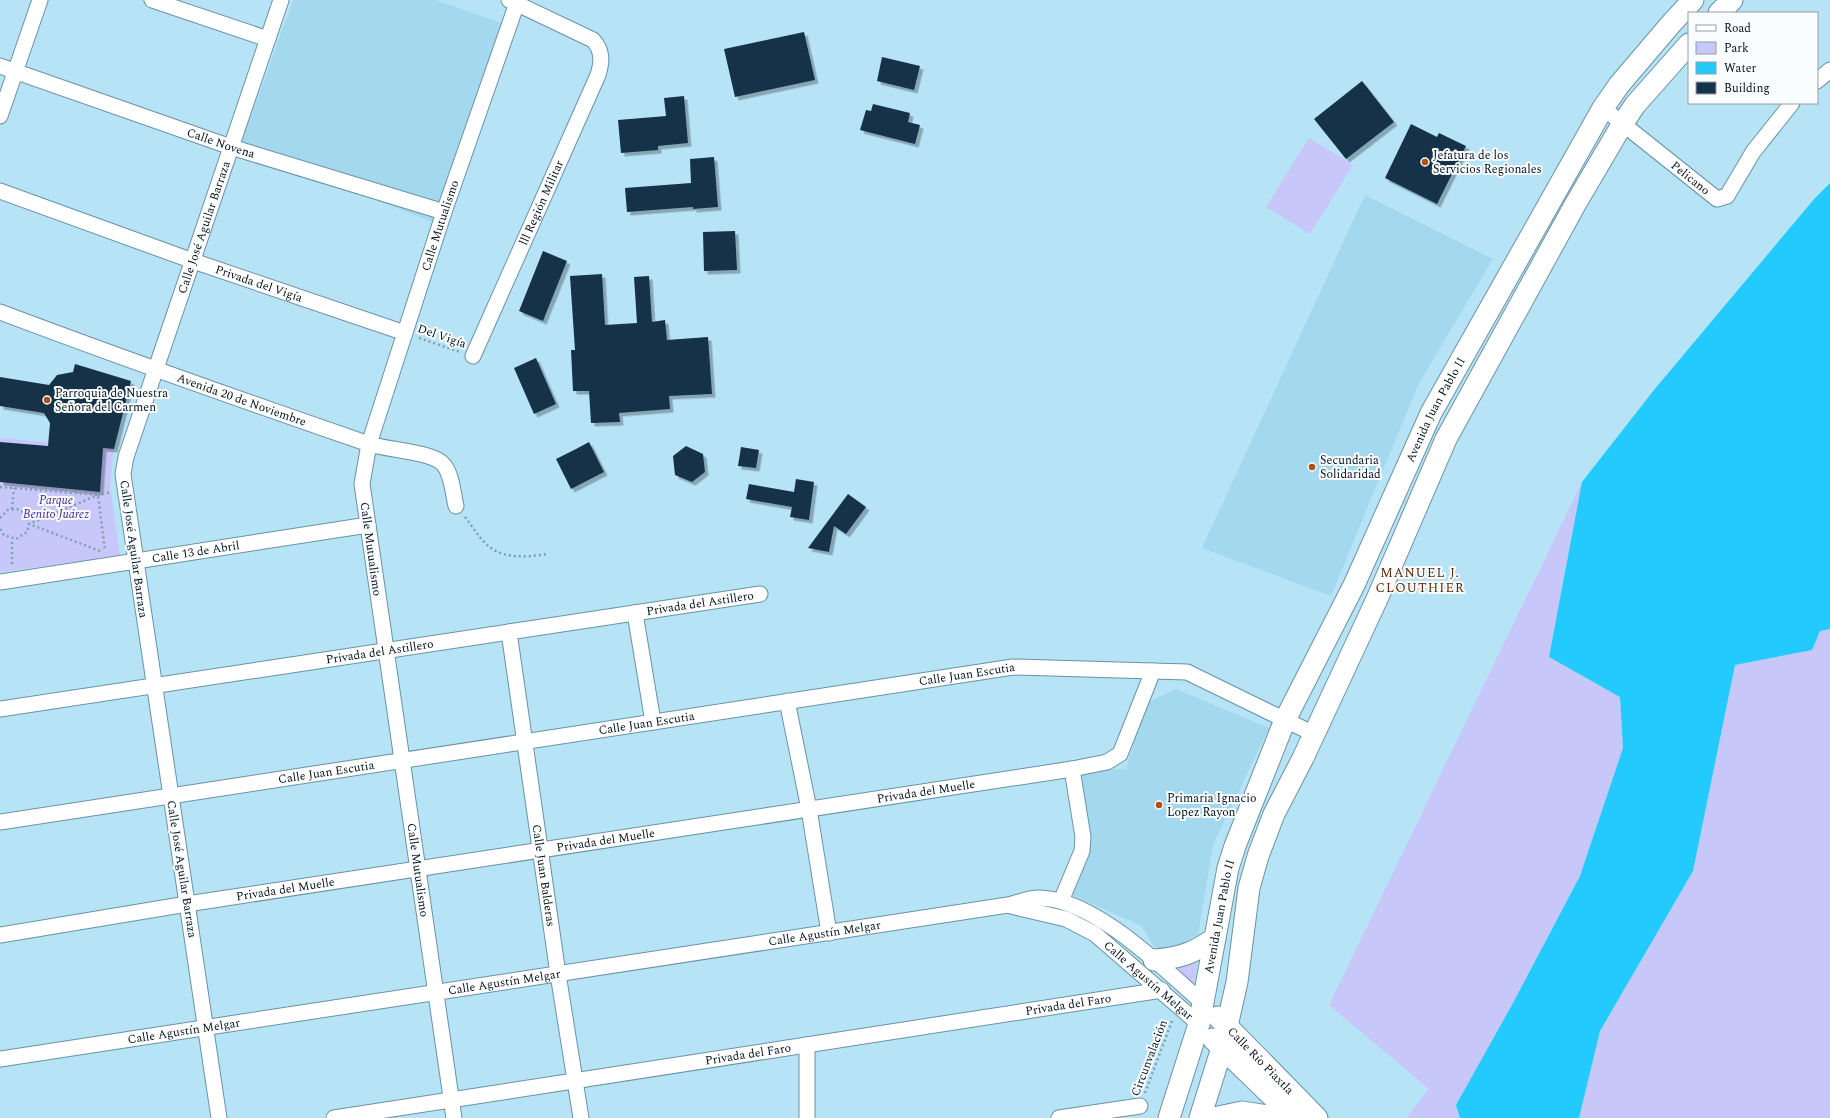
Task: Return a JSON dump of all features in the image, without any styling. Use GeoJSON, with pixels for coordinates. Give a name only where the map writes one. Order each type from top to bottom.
{"type":"FeatureCollection","features":[{"type":"Feature","properties":{"kind":"main road","name":"Avenida Juan Pablo II"},"geometry":{"type":"LineString","coordinates":[[1169,1118],[1199,1024],[1228,868],[1235,846],[1284,720],[1354,585],[1431,413],[1603,108],[1644,55],[1693,0]]}},
{"type":"Feature","properties":{"kind":"main road"},"geometry":{"type":"LineString","coordinates":[[1720,12],[1732,0]]}},
{"type":"Feature","properties":{"kind":"main road","name":"Avenida Juan Pablo II"},"geometry":{"type":"LineString","coordinates":[[1200,1118],[1222,1048],[1237,982],[1249,888],[1258,856],[1274,814],[1314,734],[1377,599],[1446,439],[1576,203],[1623,123],[1636,105],[1688,45]]}},
{"type":"Feature","properties":{"kind":"main road"},"geometry":{"type":"LineString","coordinates":[[1378,532],[1400,544]]}},
{"type":"Feature","properties":{"kind":"main road"},"geometry":{"type":"LineString","coordinates":[[1154,960],[1183,956],[1204,946],[1215,938]]}},
{"type":"Feature","properties":{"kind":"main road","name":"Calle Río Piaxtla"},"geometry":{"type":"LineString","coordinates":[[1203,1003],[1317,1118]]}},
{"type":"Feature","properties":{"kind":"main road","name":"Calle Río Piaxtla"},"geometry":{"type":"LineString","coordinates":[[1199,1024],[1295,1118]]}},
{"type":"Feature","properties":{"kind":"main road"},"geometry":{"type":"LineString","coordinates":[[1214,1118],[1242,1112],[1281,1118]]}},
{"type":"Feature","properties":{"kind":"street"},"geometry":{"type":"LineString","coordinates":[[0,116],[40,0]]}},
{"type":"Feature","properties":{"kind":"street"},"geometry":{"type":"LineString","coordinates":[[152,0],[268,39]]}},
{"type":"Feature","properties":{"kind":"street","name":"Calle José Aguilar Barraza"},"geometry":{"type":"LineString","coordinates":[[219,1118],[123,474],[126,457],[281,0]]}},
{"type":"Feature","properties":{"kind":"street","name":"lll Región Militar"},"geometry":{"type":"LineString","coordinates":[[473,356],[598,75],[601,64],[599,47],[593,40],[514,1]]}},
{"type":"Feature","properties":{"kind":"street","name":"Calle Mutualismo"},"geometry":{"type":"LineString","coordinates":[[454,1118],[362,484],[369,444],[514,1]]}},
{"type":"Feature","properties":{"kind":"street","name":"Calle Novena"},"geometry":{"type":"LineString","coordinates":[[0,66],[231,147],[444,212]]}},
{"type":"Feature","properties":{"kind":"street"},"geometry":{"type":"LineString","coordinates":[[1818,80],[1830,70]]}},
{"type":"Feature","properties":{"kind":"street","name":"Pelicano"},"geometry":{"type":"LineString","coordinates":[[1623,123],[1717,199],[1723,199],[1727,196],[1753,152],[1791,104]]}},
{"type":"Feature","properties":{"kind":"street"},"geometry":{"type":"LineString","coordinates":[[1603,108],[1623,123]]}},
{"type":"Feature","properties":{"kind":"street","name":"Privada del Vigía"},"geometry":{"type":"LineString","coordinates":[[0,192],[193,261],[405,333]]}},
{"type":"Feature","properties":{"kind":"street","name":"Avenida 20 de Noviembre"},"geometry":{"type":"LineString","coordinates":[[0,312],[156,370],[369,444],[431,458],[442,464],[448,474],[456,506]]}},
{"type":"Feature","properties":{"kind":"street","name":"Calle 13 de Abril"},"geometry":{"type":"LineString","coordinates":[[0,582],[368,525]]}},
{"type":"Feature","properties":{"kind":"street","name":"Privada del Astillero"},"geometry":{"type":"LineString","coordinates":[[0,709],[760,594]]}},
{"type":"Feature","properties":{"kind":"street"},"geometry":{"type":"LineString","coordinates":[[635,613],[653,722]]}},
{"type":"Feature","properties":{"kind":"street","name":"Calle Juan Balderas"},"geometry":{"type":"LineString","coordinates":[[509,632],[526,741],[558,974],[581,1118]]}},
{"type":"Feature","properties":{"kind":"street","name":"Calle Juan Escutia"},"geometry":{"type":"LineString","coordinates":[[0,822],[1013,667],[1187,672],[1284,720]]}},
{"type":"Feature","properties":{"kind":"street","name":"Privada del Muelle"},"geometry":{"type":"LineString","coordinates":[[0,936],[187,904],[418,870],[1072,769],[1107,762],[1120,754],[1153,671]]}},
{"type":"Feature","properties":{"kind":"street"},"geometry":{"type":"LineString","coordinates":[[787,701],[809,809],[829,933]]}},
{"type":"Feature","properties":{"kind":"street"},"geometry":{"type":"LineString","coordinates":[[1284,720],[1314,734]]}},
{"type":"Feature","properties":{"kind":"street"},"geometry":{"type":"LineString","coordinates":[[1061,901],[1082,851],[1083,837],[1072,769]]}},
{"type":"Feature","properties":{"kind":"street","name":"Calle Agustín Melgar"},"geometry":{"type":"LineString","coordinates":[[0,1059],[829,933],[1008,905],[1037,898],[1061,901],[1100,919],[1154,960],[1203,1003]]}},
{"type":"Feature","properties":{"kind":"street","name":"Calle Agustín Melgar"},"geometry":{"type":"LineString","coordinates":[[1008,905],[1066,919],[1096,934],[1162,990],[1199,1024]]}},
{"type":"Feature","properties":{"kind":"street","name":"Privada del Faro"},"geometry":{"type":"LineString","coordinates":[[334,1118],[1162,990]]}},
{"type":"Feature","properties":{"kind":"street"},"geometry":{"type":"LineString","coordinates":[[807,1045],[807,1118]]}},
{"type":"Feature","properties":{"kind":"street"},"geometry":{"type":"LineString","coordinates":[[1059,1118],[1140,1106]]}},
{"type":"Feature","properties":{"kind":"path","name":"Del Vigía"},"geometry":{"type":"LineString","coordinates":[[405,333],[473,356]]}},
{"type":"Feature","properties":{"kind":"path"},"geometry":{"type":"LineString","coordinates":[[0,487],[98,495]]}},
{"type":"Feature","properties":{"kind":"path"},"geometry":{"type":"LineString","coordinates":[[12,509],[14,488]]}},
{"type":"Feature","properties":{"kind":"path"},"geometry":{"type":"LineString","coordinates":[[29,524],[98,495],[124,488]]}},
{"type":"Feature","properties":{"kind":"path"},"geometry":{"type":"LineString","coordinates":[[98,495],[105,552]]}},
{"type":"Feature","properties":{"kind":"path"},"geometry":{"type":"LineString","coordinates":[[456,506],[487,545],[501,554],[529,556],[548,554]]}},
{"type":"Feature","properties":{"kind":"path"},"geometry":{"type":"LineString","coordinates":[[0,518],[4,512],[17,509],[26,514],[29,524],[24,535],[20,538],[12,539],[4,535],[0,528]]}},
{"type":"Feature","properties":{"kind":"path"},"geometry":{"type":"LineString","coordinates":[[29,524],[105,552],[135,561]]}},
{"type":"Feature","properties":{"kind":"path"},"geometry":{"type":"LineString","coordinates":[[12,539],[12,564]]}},
{"type":"Feature","properties":{"kind":"path"},"geometry":{"type":"LineString","coordinates":[[97,553],[105,552]]}},
{"type":"Feature","properties":{"kind":"path"},"geometry":{"type":"LineString","coordinates":[[6,565],[19,563]]}},
{"type":"Feature","properties":{"kind":"path","name":"Circunvalación"},"geometry":{"type":"LineString","coordinates":[[1140,1106],[1179,1005]]}},
{"type":"Feature","properties":{"kind":"shaded area"},"geometry":{"type":"Polygon","coordinates":[[[293,0],[435,0],[502,23],[435,223],[240,147],[293,0]]]}},
{"type":"Feature","properties":{"kind":"shaded area","name":"Secundaria Solidaridad"},"geometry":{"type":"Polygon","coordinates":[[[1365,195],[1493,259],[1418,385],[1331,596],[1202,548],[1365,195]]]}},
{"type":"Feature","properties":{"kind":"shaded area","name":"Primaria Ignacio Lopez Rayon"},"geometry":{"type":"Polygon","coordinates":[[[1176,689],[1269,728],[1213,845],[1198,935],[1169,950],[1154,947],[1142,926],[1068,893],[1090,839],[1080,770],[1126,769],[1146,703],[1176,689]]]}},
{"type":"Feature","properties":{"kind":"green space"},"geometry":{"type":"Polygon","coordinates":[[[1309,138],[1353,165],[1310,234],[1266,207],[1309,138]]]}},
{"type":"Feature","properties":{"kind":"green space","name":"Parque Benito Juárez"},"geometry":{"type":"Polygon","coordinates":[[[0,438],[114,449],[110,485],[120,556],[0,572],[0,438]]]}},
{"type":"Feature","properties":{"kind":"green space"},"geometry":{"type":"Polygon","coordinates":[[[1582,482],[1549,657],[1620,697],[1623,748],[1580,876],[1513,1003],[1456,1105],[1460,1118],[1406,1118],[1429,1089],[1329,1005],[1582,482]]]}},
{"type":"Feature","properties":{"kind":"green space"},"geometry":{"type":"Polygon","coordinates":[[[1830,629],[1830,1118],[1579,1118],[1600,1031],[1693,871],[1735,665],[1812,650],[1820,631],[1830,629]]]}},
{"type":"Feature","properties":{"kind":"green space"},"geometry":{"type":"Polygon","coordinates":[[[1198,958],[1193,988],[1171,967],[1198,958]]]}},
{"type":"Feature","properties":{"kind":"water"},"geometry":{"type":"Polygon","coordinates":[[[1830,183],[1830,629],[1820,631],[1812,650],[1735,665],[1693,871],[1600,1031],[1579,1118],[1460,1118],[1456,1105],[1513,1003],[1580,876],[1623,748],[1620,697],[1549,657],[1582,482],[1654,390],[1815,198],[1830,183]]]}},
{"type":"Feature","properties":{"kind":"building"},"geometry":{"type":"Polygon","coordinates":[[[804,32],[815,80],[735,97],[724,49],[804,32]]]}},
{"type":"Feature","properties":{"kind":"building"},"geometry":{"type":"Polygon","coordinates":[[[882,57],[920,66],[914,90],[877,81],[882,57]]]}},
{"type":"Feature","properties":{"kind":"building"},"geometry":{"type":"Polygon","coordinates":[[[1362,81],[1394,122],[1346,159],[1314,119],[1362,81]]]}},
{"type":"Feature","properties":{"kind":"building"},"geometry":{"type":"Polygon","coordinates":[[[684,96],[688,143],[658,146],[658,150],[621,153],[618,120],[666,116],[664,98],[684,96]]]}},
{"type":"Feature","properties":{"kind":"building"},"geometry":{"type":"Polygon","coordinates":[[[873,104],[910,113],[908,122],[920,125],[915,144],[860,130],[866,110],[871,111],[873,104]]]}},
{"type":"Feature","properties":{"kind":"building","name":"Jefatura de los Servicios Regionales"},"geometry":{"type":"Polygon","coordinates":[[[1411,124],[1437,137],[1439,133],[1466,146],[1437,204],[1385,178],[1411,124]]]}},
{"type":"Feature","properties":{"kind":"building"},"geometry":{"type":"Polygon","coordinates":[[[714,157],[718,207],[693,209],[693,207],[627,212],[625,188],[691,183],[690,159],[714,157]]]}},
{"type":"Feature","properties":{"kind":"building"},"geometry":{"type":"Polygon","coordinates":[[[735,231],[737,270],[704,271],[703,232],[735,231]]]}},
{"type":"Feature","properties":{"kind":"building"},"geometry":{"type":"Polygon","coordinates":[[[543,251],[567,261],[543,321],[519,311],[543,251]]]}},
{"type":"Feature","properties":{"kind":"building"},"geometry":{"type":"Polygon","coordinates":[[[602,274],[605,325],[637,323],[634,277],[649,276],[652,322],[665,320],[667,340],[708,337],[712,394],[669,396],[670,409],[619,413],[620,422],[591,423],[589,391],[573,391],[571,350],[575,350],[570,276],[602,274]]]}},
{"type":"Feature","properties":{"kind":"building"},"geometry":{"type":"Polygon","coordinates":[[[536,358],[556,404],[534,414],[514,368],[536,358]]]}},
{"type":"Feature","properties":{"kind":"building"},"geometry":{"type":"Polygon","coordinates":[[[75,364],[131,381],[114,449],[103,448],[100,492],[0,482],[0,442],[48,446],[50,423],[44,413],[0,406],[0,377],[49,385],[57,375],[73,372],[75,364]]]}},
{"type":"Feature","properties":{"kind":"building"},"geometry":{"type":"Polygon","coordinates":[[[589,442],[604,472],[571,489],[556,459],[589,442]]]}},
{"type":"Feature","properties":{"kind":"building"},"geometry":{"type":"Polygon","coordinates":[[[686,446],[703,454],[705,472],[692,482],[675,475],[673,456],[686,446]]]}},
{"type":"Feature","properties":{"kind":"building"},"geometry":{"type":"Polygon","coordinates":[[[741,447],[759,450],[756,468],[738,466],[741,447]]]}},
{"type":"Feature","properties":{"kind":"building"},"geometry":{"type":"Polygon","coordinates":[[[796,479],[814,482],[809,520],[790,517],[792,507],[746,499],[749,484],[794,492],[796,479]]]}},
{"type":"Feature","properties":{"kind":"building"},"geometry":{"type":"Polygon","coordinates":[[[848,494],[866,507],[846,534],[834,526],[829,552],[808,548],[848,494]]]}},
{"type":"Feature","properties":{"kind":"place","name":"Jefatura de los Servicios Regionales"},"geometry":{"type":"Point","coordinates":[1425,162]}},
{"type":"Feature","properties":{"kind":"place","name":"Parroquia de Nuestra Señora del Carmen"},"geometry":{"type":"Point","coordinates":[47,400]}},
{"type":"Feature","properties":{"kind":"place","name":"Secundaria Solidaridad"},"geometry":{"type":"Point","coordinates":[1312,467]}},
{"type":"Feature","properties":{"kind":"place","name":"Primaria Ignacio Lopez Rayon"},"geometry":{"type":"Point","coordinates":[1159,805]}},
{"type":"Feature","properties":{"kind":"district","name":"MANUEL J. CLOUTHIER"},"geometry":{"type":"Point","coordinates":[1420,580]}}]}
